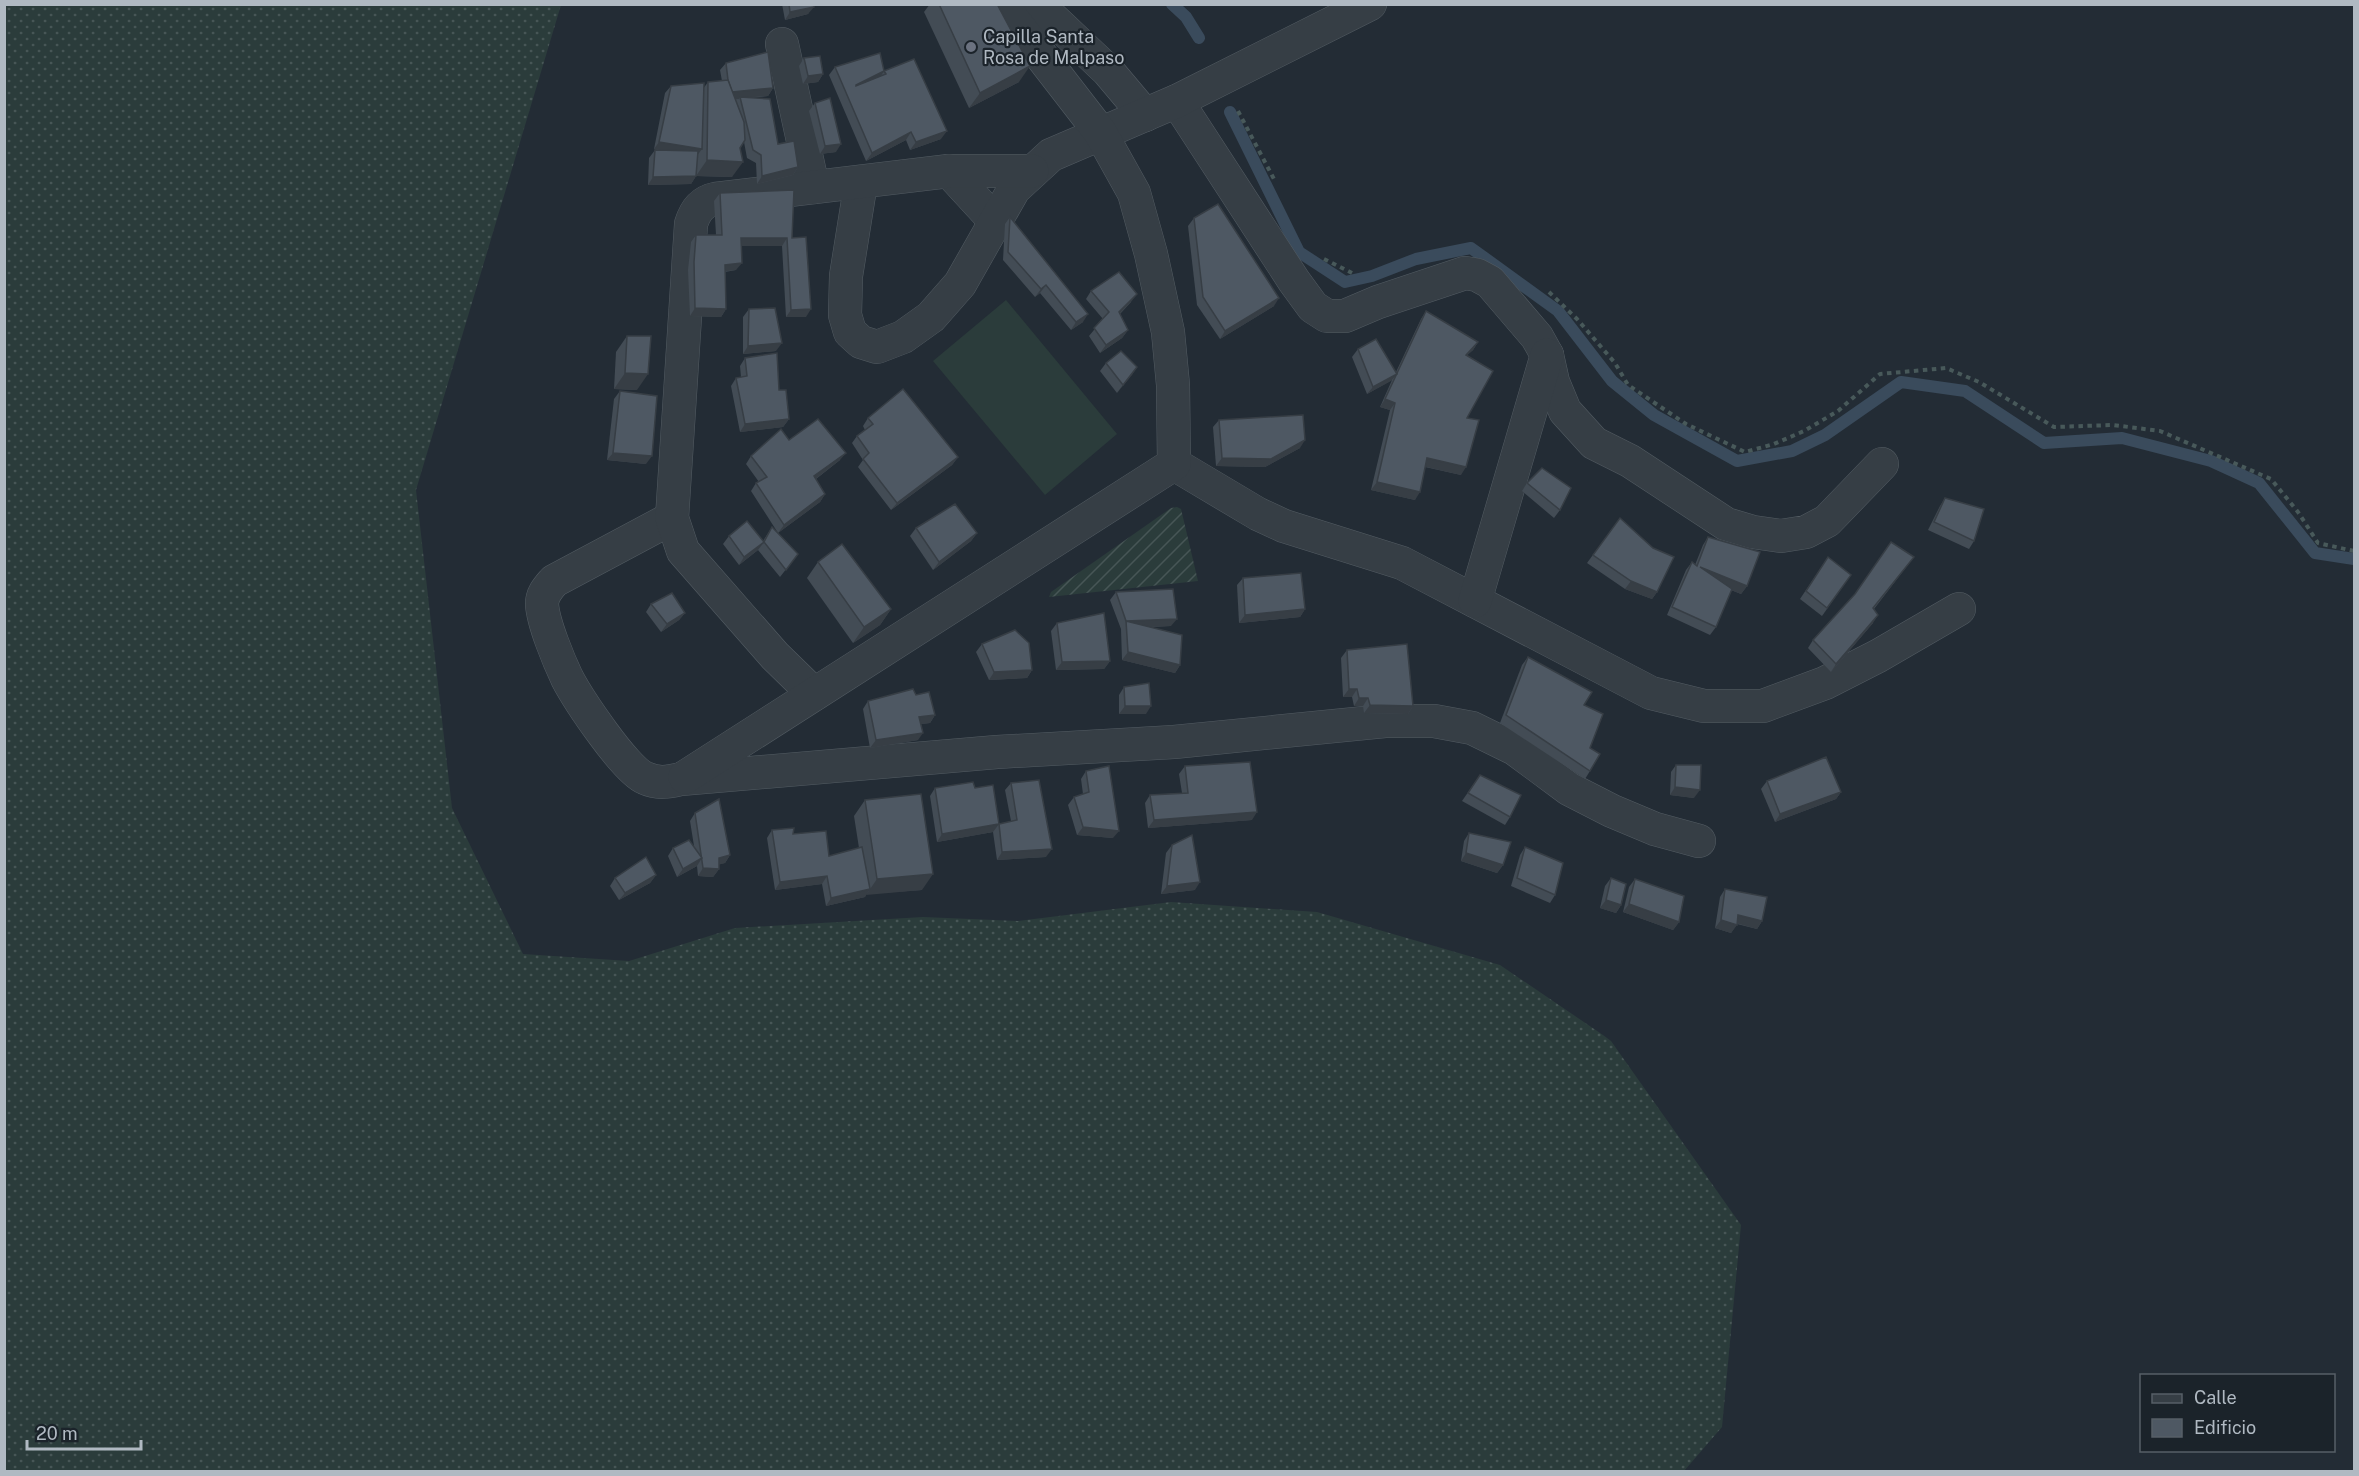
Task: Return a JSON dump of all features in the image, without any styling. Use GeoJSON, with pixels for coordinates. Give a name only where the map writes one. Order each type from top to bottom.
{"type":"FeatureCollection","features":[{"type":"Feature","properties":{"kind":"street"},"geometry":{"type":"LineString","coordinates":[[1005,4],[1008,13],[1100,132],[1134,193],[1151,254],[1168,332],[1173,385],[1174,464]]}},
{"type":"Feature","properties":{"kind":"street"},"geometry":{"type":"LineString","coordinates":[[1038,4],[1108,71],[1144,115]]}},
{"type":"Feature","properties":{"kind":"street"},"geometry":{"type":"LineString","coordinates":[[861,182],[846,276],[845,315],[850,332],[861,342],[877,347],[903,337],[931,317],[960,284],[1014,189],[1051,155],[1177,100],[1370,4]]}},
{"type":"Feature","properties":{"kind":"street"},"geometry":{"type":"LineString","coordinates":[[782,44],[813,187]]}},
{"type":"Feature","properties":{"kind":"street"},"geometry":{"type":"LineString","coordinates":[[1177,100],[1313,307],[1327,316],[1345,316],[1449,277],[1465,273],[1477,275],[1490,282],[1538,337],[1547,355],[1553,382],[1565,411],[1594,443],[1646,470],[1726,524],[1753,532],[1780,536],[1806,532],[1827,521],[1882,464]]}},
{"type":"Feature","properties":{"kind":"street"},"geometry":{"type":"LineString","coordinates":[[814,694],[775,656],[683,550],[672,518],[691,224],[694,214],[708,201],[715,199],[949,171],[1032,171]]}},
{"type":"Feature","properties":{"kind":"street"},"geometry":{"type":"LineString","coordinates":[[949,171],[995,221]]}},
{"type":"Feature","properties":{"kind":"street"},"geometry":{"type":"LineString","coordinates":[[1475,601],[1547,355]]}},
{"type":"Feature","properties":{"kind":"street"},"geometry":{"type":"LineString","coordinates":[[1174,464],[1258,514],[1284,526],[1402,563],[1651,693],[1704,706],[1763,705],[1825,683],[1878,656],[1959,609]]}},
{"type":"Feature","properties":{"kind":"street"},"geometry":{"type":"LineString","coordinates":[[681,779],[1174,464]]}},
{"type":"Feature","properties":{"kind":"street"},"geometry":{"type":"LineString","coordinates":[[672,518],[555,581],[547,590],[542,606],[551,639],[568,680],[626,765],[644,778],[663,783],[681,779],[997,752],[1174,742],[1385,721],[1434,721],[1472,728],[1515,749],[1569,789],[1612,811],[1655,829],[1699,842]]}},
{"type":"Feature","properties":{"kind":"path"},"geometry":{"type":"LineString","coordinates":[[1221,79],[1278,187]]}},
{"type":"Feature","properties":{"kind":"path"},"geometry":{"type":"LineString","coordinates":[[1322,257],[1353,273]]}},
{"type":"Feature","properties":{"kind":"path"},"geometry":{"type":"LineString","coordinates":[[1544,288],[1577,319],[1615,363],[1628,385],[1686,424],[1745,452],[1774,444],[1804,431],[1838,411],[1880,374],[1946,368],[1979,382],[2054,427],[2113,425],[2160,431],[2226,458],[2271,479],[2298,512],[2318,543],[2355,552]]}},
{"type":"Feature","properties":{"kind":"shaded area"},"geometry":{"type":"Polygon","coordinates":[[[5,4],[561,5],[416,490],[452,808],[523,954],[629,961],[735,928],[923,917],[1018,921],[1171,902],[1317,912],[1500,965],[1611,1041],[1741,1225],[1722,1427],[1684,1471],[5,1471],[5,4]]]}},
{"type":"Feature","properties":{"kind":"shaded area"},"geometry":{"type":"Polygon","coordinates":[[[1006,300],[1117,434],[1045,495],[933,361],[1006,300]]]}},
{"type":"Feature","properties":{"kind":"shaded area"},"geometry":{"type":"Polygon","coordinates":[[[1171,508],[1181,509],[1198,581],[1049,597],[1051,592],[1171,508]]]}},
{"type":"Feature","properties":{"kind":"building"},"geometry":{"type":"Polygon","coordinates":[[[789,4],[813,4],[814,7],[790,12],[789,4]]]}},
{"type":"Feature","properties":{"kind":"building","name":"Capilla Santa Rosa de Malpaso"},"geometry":{"type":"Polygon","coordinates":[[[939,4],[997,4],[1030,66],[980,93],[939,4]]]}},
{"type":"Feature","properties":{"kind":"building"},"geometry":{"type":"Polygon","coordinates":[[[768,52],[773,88],[732,92],[726,63],[768,52]]]}},
{"type":"Feature","properties":{"kind":"building"},"geometry":{"type":"Polygon","coordinates":[[[880,53],[884,71],[914,59],[947,131],[916,142],[911,132],[872,153],[835,67],[880,53]],[[884,71],[856,86],[886,74],[884,71]]]}},
{"type":"Feature","properties":{"kind":"building"},"geometry":{"type":"Polygon","coordinates":[[[820,56],[823,74],[808,76],[804,58],[820,56]]]}},
{"type":"Feature","properties":{"kind":"building"},"geometry":{"type":"Polygon","coordinates":[[[728,80],[744,122],[745,140],[740,148],[743,162],[707,160],[708,82],[728,80]]]}},
{"type":"Feature","properties":{"kind":"building"},"geometry":{"type":"Polygon","coordinates":[[[704,83],[702,149],[659,142],[671,86],[704,83]]]}},
{"type":"Feature","properties":{"kind":"building"},"geometry":{"type":"Polygon","coordinates":[[[740,97],[770,99],[778,144],[794,141],[798,167],[762,176],[761,155],[753,150],[740,97]]]}},
{"type":"Feature","properties":{"kind":"building"},"geometry":{"type":"Polygon","coordinates":[[[830,98],[841,144],[825,146],[815,103],[830,98]]]}},
{"type":"Feature","properties":{"kind":"building"},"geometry":{"type":"Polygon","coordinates":[[[655,150],[698,151],[696,176],[653,177],[655,150]]]}},
{"type":"Feature","properties":{"kind":"building"},"geometry":{"type":"Polygon","coordinates":[[[794,190],[792,238],[806,237],[811,309],[791,310],[787,238],[741,238],[742,263],[725,265],[726,309],[695,308],[696,235],[722,235],[720,193],[794,190]]]}},
{"type":"Feature","properties":{"kind":"building"},"geometry":{"type":"Polygon","coordinates":[[[1218,204],[1279,298],[1225,331],[1203,297],[1194,218],[1218,204]]]}},
{"type":"Feature","properties":{"kind":"building"},"geometry":{"type":"Polygon","coordinates":[[[1010,217],[1088,314],[1076,322],[1046,285],[1041,289],[1008,252],[1010,217]]]}},
{"type":"Feature","properties":{"kind":"building"},"geometry":{"type":"Polygon","coordinates":[[[1119,272],[1137,294],[1119,312],[1128,330],[1106,345],[1094,328],[1109,312],[1091,291],[1119,272]]]}},
{"type":"Feature","properties":{"kind":"building"},"geometry":{"type":"Polygon","coordinates":[[[775,308],[782,343],[748,346],[749,309],[775,308]]]}},
{"type":"Feature","properties":{"kind":"building"},"geometry":{"type":"Polygon","coordinates":[[[1426,311],[1478,342],[1466,355],[1493,371],[1467,418],[1479,420],[1466,467],[1427,458],[1420,492],[1377,482],[1395,403],[1385,399],[1426,311]]]}},
{"type":"Feature","properties":{"kind":"building"},"geometry":{"type":"Polygon","coordinates":[[[627,336],[651,336],[648,374],[625,373],[627,336]]]}},
{"type":"Feature","properties":{"kind":"building"},"geometry":{"type":"Polygon","coordinates":[[[1376,339],[1397,374],[1373,387],[1358,349],[1376,339]]]}},
{"type":"Feature","properties":{"kind":"building"},"geometry":{"type":"Polygon","coordinates":[[[1121,351],[1137,367],[1123,385],[1106,363],[1121,351]]]}},
{"type":"Feature","properties":{"kind":"building"},"geometry":{"type":"Polygon","coordinates":[[[777,353],[779,390],[786,390],[789,419],[745,424],[736,378],[747,376],[745,358],[777,353]]]}},
{"type":"Feature","properties":{"kind":"building"},"geometry":{"type":"Polygon","coordinates":[[[903,389],[958,457],[897,503],[863,459],[869,453],[857,436],[873,424],[868,418],[903,389]]]}},
{"type":"Feature","properties":{"kind":"building"},"geometry":{"type":"Polygon","coordinates":[[[620,391],[657,396],[652,456],[613,453],[620,391]]]}},
{"type":"Feature","properties":{"kind":"building"},"geometry":{"type":"Polygon","coordinates":[[[1303,415],[1305,440],[1271,459],[1222,458],[1219,420],[1303,415]]]}},
{"type":"Feature","properties":{"kind":"building"},"geometry":{"type":"Polygon","coordinates":[[[818,419],[846,453],[814,476],[825,494],[784,525],[756,483],[767,477],[751,456],[781,429],[789,440],[818,419]]]}},
{"type":"Feature","properties":{"kind":"building"},"geometry":{"type":"Polygon","coordinates":[[[1542,468],[1571,488],[1560,510],[1527,483],[1542,468]]]}},
{"type":"Feature","properties":{"kind":"building"},"geometry":{"type":"Polygon","coordinates":[[[1945,498],[1984,509],[1974,541],[1934,522],[1945,498]]]}},
{"type":"Feature","properties":{"kind":"building"},"geometry":{"type":"Polygon","coordinates":[[[955,504],[977,533],[939,562],[916,528],[955,504]]]}},
{"type":"Feature","properties":{"kind":"building"},"geometry":{"type":"Polygon","coordinates":[[[1620,518],[1653,548],[1674,557],[1657,592],[1631,581],[1593,555],[1620,518]]]}},
{"type":"Feature","properties":{"kind":"building"},"geometry":{"type":"Polygon","coordinates":[[[747,521],[764,542],[744,557],[729,536],[747,521]]]}},
{"type":"Feature","properties":{"kind":"building"},"geometry":{"type":"Polygon","coordinates":[[[772,527],[798,554],[786,570],[764,542],[772,527]]]}},
{"type":"Feature","properties":{"kind":"building"},"geometry":{"type":"Polygon","coordinates":[[[1708,537],[1760,552],[1747,586],[1700,567],[1732,589],[1716,627],[1672,607],[1692,562],[1697,566],[1708,537]]]}},
{"type":"Feature","properties":{"kind":"building"},"geometry":{"type":"Polygon","coordinates":[[[1891,542],[1914,557],[1873,608],[1878,615],[1836,664],[1813,640],[1855,594],[1891,542]]]}},
{"type":"Feature","properties":{"kind":"building"},"geometry":{"type":"Polygon","coordinates":[[[842,544],[891,609],[864,627],[818,562],[842,544]]]}},
{"type":"Feature","properties":{"kind":"building"},"geometry":{"type":"Polygon","coordinates":[[[1828,557],[1851,575],[1827,608],[1806,591],[1828,557]]]}},
{"type":"Feature","properties":{"kind":"building"},"geometry":{"type":"Polygon","coordinates":[[[1301,573],[1305,609],[1245,615],[1243,578],[1301,573]]]}},
{"type":"Feature","properties":{"kind":"building"},"geometry":{"type":"Polygon","coordinates":[[[1173,589],[1177,619],[1126,621],[1116,592],[1173,589]]]}},
{"type":"Feature","properties":{"kind":"building"},"geometry":{"type":"Polygon","coordinates":[[[672,593],[685,613],[667,624],[651,604],[672,593]]]}},
{"type":"Feature","properties":{"kind":"building"},"geometry":{"type":"Polygon","coordinates":[[[1104,613],[1110,661],[1062,662],[1057,623],[1104,613]]]}},
{"type":"Feature","properties":{"kind":"building"},"geometry":{"type":"Polygon","coordinates":[[[1126,621],[1182,635],[1180,665],[1128,652],[1126,621]]]}},
{"type":"Feature","properties":{"kind":"building"},"geometry":{"type":"Polygon","coordinates":[[[1015,630],[1029,643],[1032,670],[994,672],[982,644],[1015,630]]]}},
{"type":"Feature","properties":{"kind":"building"},"geometry":{"type":"Polygon","coordinates":[[[1407,644],[1413,706],[1370,705],[1368,698],[1359,698],[1357,689],[1349,689],[1347,650],[1407,644]]]}},
{"type":"Feature","properties":{"kind":"building"},"geometry":{"type":"Polygon","coordinates":[[[1528,657],[1592,692],[1584,705],[1603,714],[1590,748],[1600,754],[1590,771],[1506,715],[1528,657]]]}},
{"type":"Feature","properties":{"kind":"building"},"geometry":{"type":"Polygon","coordinates":[[[1149,683],[1151,706],[1125,706],[1124,687],[1149,683]]]}},
{"type":"Feature","properties":{"kind":"building"},"geometry":{"type":"Polygon","coordinates":[[[913,689],[916,695],[929,692],[935,715],[919,717],[923,733],[876,740],[868,701],[913,689]]]}},
{"type":"Feature","properties":{"kind":"building"},"geometry":{"type":"Polygon","coordinates":[[[1826,757],[1841,792],[1780,814],[1767,781],[1826,757]]]}},
{"type":"Feature","properties":{"kind":"building"},"geometry":{"type":"Polygon","coordinates":[[[1250,762],[1257,812],[1154,820],[1150,795],[1188,793],[1185,766],[1250,762]]]}},
{"type":"Feature","properties":{"kind":"building"},"geometry":{"type":"Polygon","coordinates":[[[1676,765],[1701,765],[1700,790],[1675,787],[1676,765]]]}},
{"type":"Feature","properties":{"kind":"building"},"geometry":{"type":"Polygon","coordinates":[[[1109,766],[1119,831],[1083,827],[1074,797],[1089,792],[1086,771],[1109,766]]]}},
{"type":"Feature","properties":{"kind":"building"},"geometry":{"type":"Polygon","coordinates":[[[1480,775],[1521,795],[1510,817],[1468,793],[1480,775]]]}},
{"type":"Feature","properties":{"kind":"building"},"geometry":{"type":"Polygon","coordinates":[[[1039,780],[1052,849],[1002,852],[999,824],[1017,820],[1011,783],[1039,780]]]}},
{"type":"Feature","properties":{"kind":"building"},"geometry":{"type":"Polygon","coordinates":[[[973,782],[975,788],[993,785],[999,824],[942,834],[935,788],[973,782]]]}},
{"type":"Feature","properties":{"kind":"building"},"geometry":{"type":"Polygon","coordinates":[[[921,794],[933,874],[877,879],[865,800],[921,794]]]}},
{"type":"Feature","properties":{"kind":"building"},"geometry":{"type":"Polygon","coordinates":[[[719,799],[730,855],[719,858],[719,869],[703,868],[695,813],[719,799]]]}},
{"type":"Feature","properties":{"kind":"building"},"geometry":{"type":"Polygon","coordinates":[[[794,828],[793,834],[826,831],[829,856],[862,847],[870,889],[831,898],[827,876],[780,882],[772,830],[794,828]]]}},
{"type":"Feature","properties":{"kind":"building"},"geometry":{"type":"Polygon","coordinates":[[[1469,833],[1511,842],[1503,865],[1466,853],[1469,833]]]}},
{"type":"Feature","properties":{"kind":"building"},"geometry":{"type":"Polygon","coordinates":[[[1192,835],[1200,882],[1167,886],[1172,845],[1192,835]]]}},
{"type":"Feature","properties":{"kind":"building"},"geometry":{"type":"Polygon","coordinates":[[[689,840],[702,858],[683,869],[673,848],[689,840]]]}},
{"type":"Feature","properties":{"kind":"building"},"geometry":{"type":"Polygon","coordinates":[[[1525,847],[1563,863],[1555,895],[1517,878],[1525,847]]]}},
{"type":"Feature","properties":{"kind":"building"},"geometry":{"type":"Polygon","coordinates":[[[646,857],[656,875],[625,893],[615,878],[646,857]]]}},
{"type":"Feature","properties":{"kind":"building"},"geometry":{"type":"Polygon","coordinates":[[[1611,878],[1626,884],[1621,905],[1606,900],[1611,878]]]}},
{"type":"Feature","properties":{"kind":"building"},"geometry":{"type":"Polygon","coordinates":[[[1635,879],[1684,896],[1679,922],[1629,904],[1635,879]]]}},
{"type":"Feature","properties":{"kind":"building"},"geometry":{"type":"Polygon","coordinates":[[[1725,889],[1767,897],[1762,921],[1738,915],[1737,925],[1721,920],[1725,889]]]}},
{"type":"Feature","properties":{"kind":"waterway"},"geometry":{"type":"LineString","coordinates":[[1172,4],[1186,17],[1199,38]]}},
{"type":"Feature","properties":{"kind":"waterway"},"geometry":{"type":"LineString","coordinates":[[1230,112],[1299,252],[1345,282],[1372,276],[1416,259],[1471,248],[1558,311],[1612,381],[1654,415],[1737,461],[1792,451],[1825,435],[1901,382],[1965,391],[2044,443],[2122,438],[2211,461],[2259,483],[2315,553],[2354,559]]}},
{"type":"Feature","properties":{"kind":"place","name":"Capilla Santa Rosa de Malpaso"},"geometry":{"type":"Point","coordinates":[971,47]}}]}
